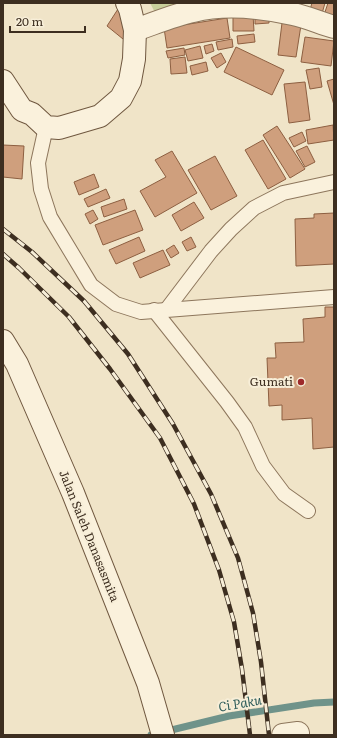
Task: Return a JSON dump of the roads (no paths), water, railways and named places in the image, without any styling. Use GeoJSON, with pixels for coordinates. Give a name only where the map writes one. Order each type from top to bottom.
{"type":"FeatureCollection","features":[{"type":"Feature","properties":{"kind":"main road"},"geometry":{"type":"LineString","coordinates":[[3,81],[13,108],[32,114],[46,127],[59,128],[100,116],[121,98],[130,81],[134,59],[135,30],[127,3]]}},
{"type":"Feature","properties":{"kind":"main road"},"geometry":{"type":"LineString","coordinates":[[135,30],[192,11],[215,7],[243,7],[293,14],[334,27]]}},
{"type":"Feature","properties":{"kind":"main road","name":"Jalan Saleh Danasasmita"},"geometry":{"type":"LineString","coordinates":[[3,341],[17,364],[73,493],[148,683],[163,735]]}},
{"type":"Feature","properties":{"kind":"main road"},"geometry":{"type":"LineString","coordinates":[[283,735],[298,733],[298,735]]}},
{"type":"Feature","properties":{"kind":"lane"},"geometry":{"type":"LineString","coordinates":[[46,127],[38,163],[41,189],[50,217],[91,285],[116,304],[141,312],[334,297]]}},
{"type":"Feature","properties":{"kind":"lane"},"geometry":{"type":"LineString","coordinates":[[161,310],[231,229],[254,208],[283,193],[334,182]]}},
{"type":"Feature","properties":{"kind":"lane"},"geometry":{"type":"LineString","coordinates":[[161,310],[245,427],[263,466],[284,494],[308,511]]}},
{"type":"Feature","properties":{"kind":"waterway","name":"Ci Paku"},"geometry":{"type":"LineString","coordinates":[[151,735],[229,716],[314,703],[334,702]]}},
{"type":"Feature","properties":{"kind":"railway"},"geometry":{"type":"LineString","coordinates":[[3,229],[32,252],[84,301],[128,354],[173,424],[211,494],[238,558],[253,613],[261,662],[269,735]]}},
{"type":"Feature","properties":{"kind":"railway"},"geometry":{"type":"LineString","coordinates":[[3,254],[69,317],[110,369],[160,438],[194,504],[219,570],[234,622],[242,669],[250,735]]}},
{"type":"Feature","properties":{"kind":"place","name":"Gumati"},"geometry":{"type":"Point","coordinates":[301,382]}}]}
